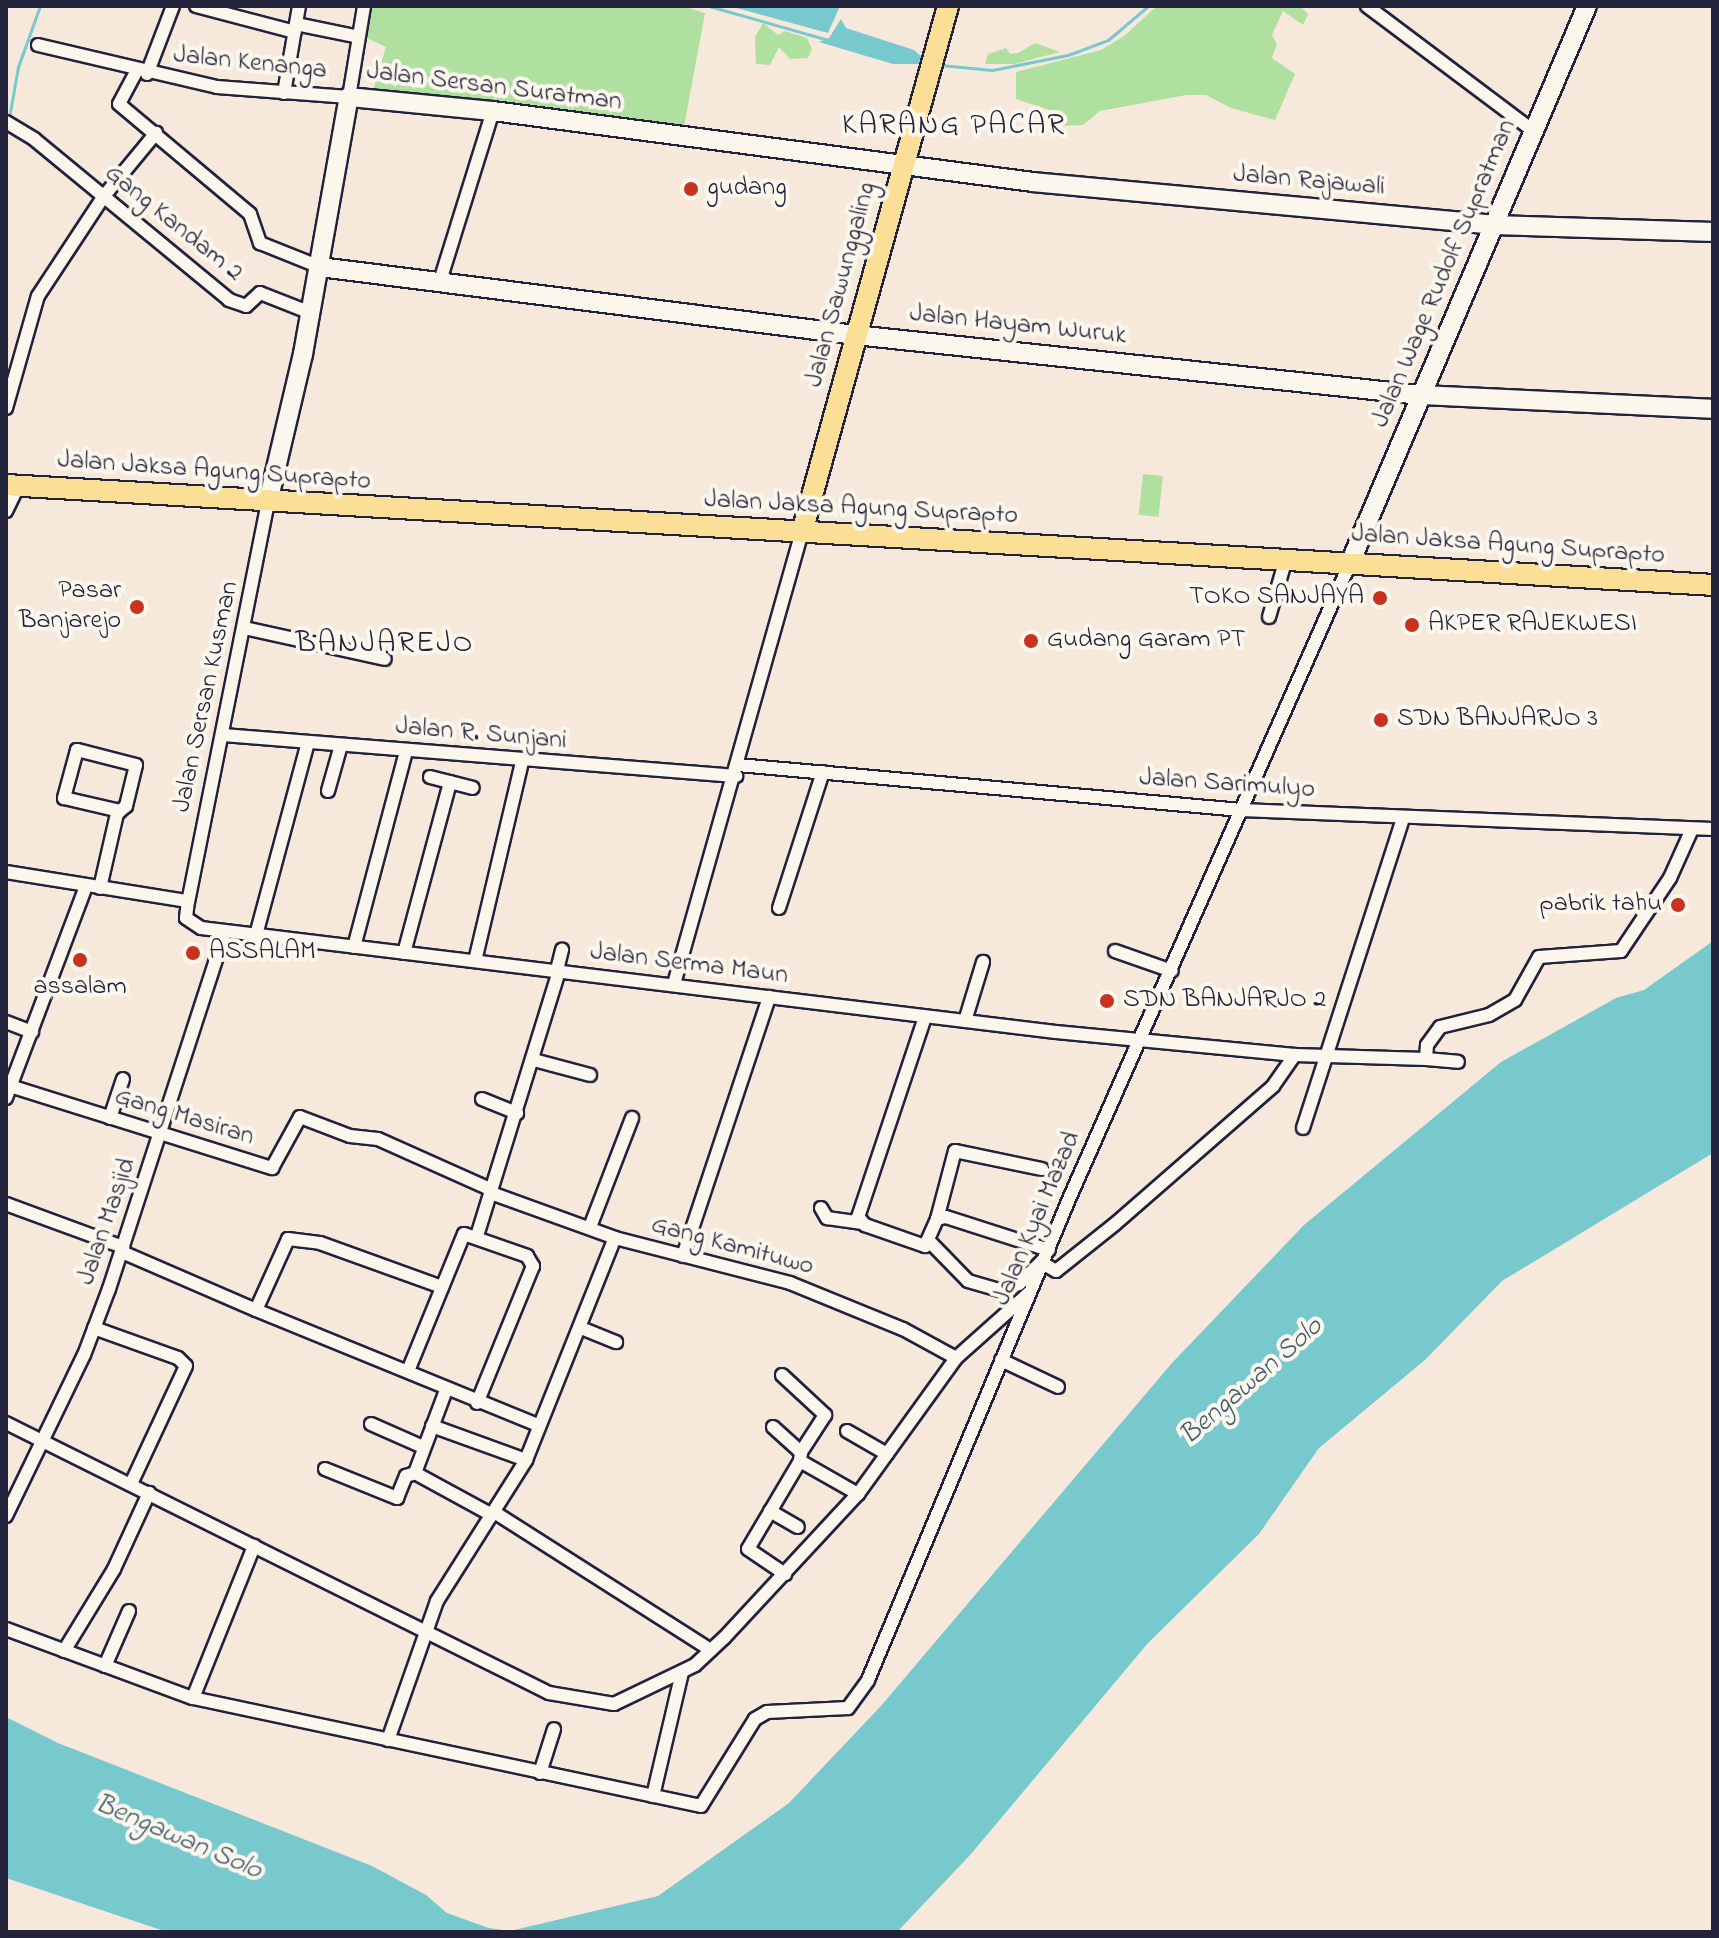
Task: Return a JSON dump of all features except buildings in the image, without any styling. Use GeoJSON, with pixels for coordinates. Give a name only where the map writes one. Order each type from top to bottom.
{"type":"FeatureCollection","features":[{"type":"Feature","properties":{"kind":"main road","name":"Jalan Sawunggaling"},"geometry":{"type":"LineString","coordinates":[[802,532],[948,6]]}},
{"type":"Feature","properties":{"kind":"main road","name":"Jalan Wage Rudolf Supratman"},"geometry":{"type":"LineString","coordinates":[[1350,563],[1587,6]]}},
{"type":"Feature","properties":{"kind":"main road","name":"Jalan Sersan Suratman"},"geometry":{"type":"LineString","coordinates":[[268,502],[311,313],[349,97],[493,111],[901,168]]}},
{"type":"Feature","properties":{"kind":"main road","name":"Jalan Rajawali"},"geometry":{"type":"LineString","coordinates":[[901,168],[1495,225],[1713,232]]}},
{"type":"Feature","properties":{"kind":"main road","name":"Jalan Hayam Wuruk"},"geometry":{"type":"LineString","coordinates":[[320,267],[855,335],[1420,395],[1713,409]]}},
{"type":"Feature","properties":{"kind":"main road","name":"Jalan Jaksa Agung Suprapto"},"geometry":{"type":"LineString","coordinates":[[12,485],[1713,585]]}},
{"type":"Feature","properties":{"kind":"street"},"geometry":{"type":"LineString","coordinates":[[173,6],[141,73],[119,104],[250,214],[260,243],[320,267]]}},
{"type":"Feature","properties":{"kind":"street"},"geometry":{"type":"LineString","coordinates":[[196,6],[296,28],[359,37]]}},
{"type":"Feature","properties":{"kind":"street"},"geometry":{"type":"LineString","coordinates":[[284,93],[299,6]]}},
{"type":"Feature","properties":{"kind":"street"},"geometry":{"type":"LineString","coordinates":[[349,97],[364,6]]}},
{"type":"Feature","properties":{"kind":"street"},"geometry":{"type":"LineString","coordinates":[[1367,6],[1535,132]]}},
{"type":"Feature","properties":{"kind":"street","name":"Jalan Kenanga"},"geometry":{"type":"LineString","coordinates":[[38,45],[141,73],[284,93],[349,97]]}},
{"type":"Feature","properties":{"kind":"street"},"geometry":{"type":"LineString","coordinates":[[440,281],[493,111]]}},
{"type":"Feature","properties":{"kind":"street","name":"Gang Kandam 2"},"geometry":{"type":"LineString","coordinates":[[10,123],[104,196],[186,269],[238,304],[249,306],[260,293],[311,313]]}},
{"type":"Feature","properties":{"kind":"street"},"geometry":{"type":"LineString","coordinates":[[6,408],[38,296],[104,196],[156,133]]}},
{"type":"Feature","properties":{"kind":"street"},"geometry":{"type":"LineString","coordinates":[[6,511],[12,485]]}},
{"type":"Feature","properties":{"kind":"street","name":"Jalan Sersan Kusman"},"geometry":{"type":"LineString","coordinates":[[188,901],[268,502]]}},
{"type":"Feature","properties":{"kind":"street"},"geometry":{"type":"LineString","coordinates":[[674,984],[802,532]]}},
{"type":"Feature","properties":{"kind":"street"},"geometry":{"type":"LineString","coordinates":[[1269,617],[1286,559]]}},
{"type":"Feature","properties":{"kind":"street","name":"Jalan Kyai Mazad"},"geometry":{"type":"LineString","coordinates":[[653,1796],[701,1806],[755,1719],[767,1712],[839,1711],[848,1708],[862,1691],[1139,1039],[1172,971],[1350,563]]}},
{"type":"Feature","properties":{"kind":"street"},"geometry":{"type":"LineString","coordinates":[[244,628],[385,659]]}},
{"type":"Feature","properties":{"kind":"street","name":"Jalan R. Sunjani"},"geometry":{"type":"LineString","coordinates":[[223,735],[522,762],[737,770]]}},
{"type":"Feature","properties":{"kind":"street"},"geometry":{"type":"LineString","coordinates":[[256,935],[308,742]]}},
{"type":"Feature","properties":{"kind":"street"},"geometry":{"type":"LineString","coordinates":[[328,791],[341,745]]}},
{"type":"Feature","properties":{"kind":"street"},"geometry":{"type":"LineString","coordinates":[[100,888],[120,811],[136,765],[77,750],[64,798],[120,811]]}},
{"type":"Feature","properties":{"kind":"street"},"geometry":{"type":"LineString","coordinates":[[354,947],[406,752]]}},
{"type":"Feature","properties":{"kind":"street"},"geometry":{"type":"LineString","coordinates":[[475,961],[522,762]]}},
{"type":"Feature","properties":{"kind":"street","name":"Jalan Sarimulyo"},"geometry":{"type":"LineString","coordinates":[[737,770],[823,772],[1241,810],[1713,829]]}},
{"type":"Feature","properties":{"kind":"street"},"geometry":{"type":"LineString","coordinates":[[779,908],[823,772]]}},
{"type":"Feature","properties":{"kind":"street"},"geometry":{"type":"LineString","coordinates":[[430,777],[473,788]]}},
{"type":"Feature","properties":{"kind":"street"},"geometry":{"type":"LineString","coordinates":[[404,953],[450,782]]}},
{"type":"Feature","properties":{"kind":"street"},"geometry":{"type":"LineString","coordinates":[[1303,1128],[1403,818]]}},
{"type":"Feature","properties":{"kind":"street"},"geometry":{"type":"LineString","coordinates":[[1426,1059],[1427,1045],[1440,1027],[1489,1015],[1515,1000],[1539,957],[1621,951],[1670,878],[1692,829]]}},
{"type":"Feature","properties":{"kind":"street"},"geometry":{"type":"LineString","coordinates":[[6,872],[188,901]]}},
{"type":"Feature","properties":{"kind":"street"},"geometry":{"type":"LineString","coordinates":[[8,1092],[86,886]]}},
{"type":"Feature","properties":{"kind":"street","name":"Jalan Serma Maun"},"geometry":{"type":"LineString","coordinates":[[188,901],[189,923],[256,935],[925,1017],[1295,1055],[1458,1062]]}},
{"type":"Feature","properties":{"kind":"street","name":"Jalan Masjid"},"geometry":{"type":"LineString","coordinates":[[6,1516],[94,1328],[161,1134],[225,931]]}},
{"type":"Feature","properties":{"kind":"street"},"geometry":{"type":"LineString","coordinates":[[477,1236],[534,1060],[562,950]]}},
{"type":"Feature","properties":{"kind":"street"},"geometry":{"type":"LineString","coordinates":[[1115,951],[1172,971]]}},
{"type":"Feature","properties":{"kind":"street"},"geometry":{"type":"LineString","coordinates":[[965,1021],[983,962]]}},
{"type":"Feature","properties":{"kind":"street"},"geometry":{"type":"LineString","coordinates":[[683,1256],[769,997]]}},
{"type":"Feature","properties":{"kind":"street"},"geometry":{"type":"LineString","coordinates":[[861,1223],[858,1217],[925,1017]]}},
{"type":"Feature","properties":{"kind":"street"},"geometry":{"type":"LineString","coordinates":[[6,1022],[32,1032]]}},
{"type":"Feature","properties":{"kind":"street"},"geometry":{"type":"LineString","coordinates":[[937,1219],[954,1219],[1047,1256],[1056,1271],[1115,1224],[1273,1086],[1295,1055]]}},
{"type":"Feature","properties":{"kind":"street"},"geometry":{"type":"LineString","coordinates":[[534,1060],[590,1075]]}},
{"type":"Feature","properties":{"kind":"street"},"geometry":{"type":"LineString","coordinates":[[110,1118],[123,1079]]}},
{"type":"Feature","properties":{"kind":"street","name":"Gang Masiran"},"geometry":{"type":"LineString","coordinates":[[8,1092],[110,1118],[272,1168],[300,1117],[350,1136],[378,1139],[491,1191]]}},
{"type":"Feature","properties":{"kind":"street"},"geometry":{"type":"LineString","coordinates":[[482,1099],[517,1113]]}},
{"type":"Feature","properties":{"kind":"street"},"geometry":{"type":"LineString","coordinates":[[590,1227],[632,1118]]}},
{"type":"Feature","properties":{"kind":"street"},"geometry":{"type":"LineString","coordinates":[[930,1242],[955,1151],[1042,1169]]}},
{"type":"Feature","properties":{"kind":"street","name":"Gang Kamituwo"},"geometry":{"type":"LineString","coordinates":[[491,1191],[615,1238],[790,1283],[903,1329],[956,1358]]}},
{"type":"Feature","properties":{"kind":"street"},"geometry":{"type":"LineString","coordinates":[[6,1204],[122,1250],[477,1403],[538,1425]]}},
{"type":"Feature","properties":{"kind":"street"},"geometry":{"type":"LineString","coordinates":[[821,1208],[827,1218],[861,1223],[917,1245],[930,1242]]}},
{"type":"Feature","properties":{"kind":"street"},"geometry":{"type":"LineString","coordinates":[[408,1371],[461,1237],[466,1232],[527,1256],[533,1266],[477,1403]]}},
{"type":"Feature","properties":{"kind":"street"},"geometry":{"type":"LineString","coordinates":[[388,1740],[437,1601],[526,1460],[615,1238]]}},
{"type":"Feature","properties":{"kind":"street"},"geometry":{"type":"LineString","coordinates":[[256,1310],[288,1239],[320,1243],[442,1287]]}},
{"type":"Feature","properties":{"kind":"street"},"geometry":{"type":"LineString","coordinates":[[930,1242],[968,1281],[1003,1291],[1019,1284],[1047,1256]]}},
{"type":"Feature","properties":{"kind":"street"},"geometry":{"type":"LineString","coordinates":[[6,1423],[549,1693],[586,1703],[614,1704],[682,1672],[711,1650],[858,1494],[956,1358],[1034,1288]]}},
{"type":"Feature","properties":{"kind":"street"},"geometry":{"type":"LineString","coordinates":[[94,1328],[178,1358],[186,1366],[131,1484]]}},
{"type":"Feature","properties":{"kind":"street"},"geometry":{"type":"LineString","coordinates":[[581,1328],[616,1342]]}},
{"type":"Feature","properties":{"kind":"street"},"geometry":{"type":"LineString","coordinates":[[1001,1360],[1058,1387]]}},
{"type":"Feature","properties":{"kind":"street"},"geometry":{"type":"LineString","coordinates":[[782,1375],[825,1415],[748,1549],[785,1574]]}},
{"type":"Feature","properties":{"kind":"street"},"geometry":{"type":"LineString","coordinates":[[415,1473],[446,1390]]}},
{"type":"Feature","properties":{"kind":"street"},"geometry":{"type":"LineString","coordinates":[[371,1424],[423,1447]]}},
{"type":"Feature","properties":{"kind":"street"},"geometry":{"type":"LineString","coordinates":[[432,1426],[526,1460]]}},
{"type":"Feature","properties":{"kind":"street"},"geometry":{"type":"LineString","coordinates":[[773,1427],[800,1457],[858,1494]]}},
{"type":"Feature","properties":{"kind":"street"},"geometry":{"type":"LineString","coordinates":[[847,1431],[887,1454]]}},
{"type":"Feature","properties":{"kind":"street"},"geometry":{"type":"LineString","coordinates":[[325,1469],[397,1498],[406,1476],[415,1473],[493,1514],[711,1650]]}},
{"type":"Feature","properties":{"kind":"street"},"geometry":{"type":"LineString","coordinates":[[64,1651],[114,1569],[149,1493]]}},
{"type":"Feature","properties":{"kind":"street"},"geometry":{"type":"LineString","coordinates":[[770,1511],[798,1527]]}},
{"type":"Feature","properties":{"kind":"street"},"geometry":{"type":"LineString","coordinates":[[193,1698],[254,1546]]}},
{"type":"Feature","properties":{"kind":"street"},"geometry":{"type":"LineString","coordinates":[[105,1666],[129,1611]]}},
{"type":"Feature","properties":{"kind":"street"},"geometry":{"type":"LineString","coordinates":[[6,1629],[193,1698],[653,1796],[682,1672]]}},
{"type":"Feature","properties":{"kind":"street"},"geometry":{"type":"LineString","coordinates":[[540,1773],[554,1729]]}},
{"type":"Feature","properties":{"kind":"green space"},"geometry":{"type":"Polygon","coordinates":[[[367,6],[682,6],[705,13],[683,132],[373,90],[386,47],[362,36],[367,6]]]}},
{"type":"Feature","properties":{"kind":"green space"},"geometry":{"type":"Polygon","coordinates":[[[1157,6],[1300,6],[1308,14],[1303,25],[1283,11],[1272,35],[1277,44],[1272,58],[1295,74],[1275,120],[1231,108],[1206,95],[1186,95],[1100,111],[1083,125],[1060,126],[1049,110],[1016,99],[1016,72],[1101,50],[1124,36],[1157,6]]]}},
{"type":"Feature","properties":{"kind":"green space"},"geometry":{"type":"Polygon","coordinates":[[[763,23],[778,35],[785,31],[807,38],[812,49],[808,58],[790,59],[779,47],[770,65],[756,64],[755,37],[763,23]]]}},
{"type":"Feature","properties":{"kind":"green space"},"geometry":{"type":"Polygon","coordinates":[[[1035,43],[1060,52],[1014,64],[985,64],[988,54],[1006,48],[1010,54],[1018,53],[1035,43]]]}},
{"type":"Feature","properties":{"kind":"green space"},"geometry":{"type":"Polygon","coordinates":[[[1143,474],[1163,476],[1159,517],[1139,515],[1143,474]]]}},
{"type":"Feature","properties":{"kind":"water"},"geometry":{"type":"Polygon","coordinates":[[[729,6],[840,6],[828,33],[729,6]]]}},
{"type":"Feature","properties":{"kind":"water"},"geometry":{"type":"Polygon","coordinates":[[[841,19],[846,28],[914,50],[921,56],[919,64],[893,64],[819,42],[829,38],[841,19]]]}},
{"type":"Feature","properties":{"kind":"water","name":"Bengawan Solo"},"geometry":{"type":"Polygon","coordinates":[[[1713,941],[1713,1153],[1502,1281],[1425,1360],[1319,1448],[1259,1534],[1148,1643],[971,1854],[897,1932],[167,1932],[6,1878],[6,1717],[58,1743],[372,1866],[426,1895],[447,1913],[489,1928],[510,1931],[658,1896],[789,1803],[880,1707],[1172,1363],[1304,1225],[1501,1062],[1616,998],[1644,990],[1713,941]]]}},
{"type":"Feature","properties":{"kind":"waterway"},"geometry":{"type":"LineString","coordinates":[[9,118],[18,67],[40,6]]}},
{"type":"Feature","properties":{"kind":"waterway"},"geometry":{"type":"LineString","coordinates":[[709,6],[828,40]]}},
{"type":"Feature","properties":{"kind":"waterway"},"geometry":{"type":"LineString","coordinates":[[941,65],[992,70],[1068,55],[1108,40],[1148,6]]}},
{"type":"Feature","properties":{"kind":"place","name":"gudang"},"geometry":{"type":"Point","coordinates":[691,189]}},
{"type":"Feature","properties":{"kind":"place","name":"TOKO SANJAYA"},"geometry":{"type":"Point","coordinates":[1380,598]}},
{"type":"Feature","properties":{"kind":"place","name":"Pasar Banjarejo"},"geometry":{"type":"Point","coordinates":[137,607]}},
{"type":"Feature","properties":{"kind":"place","name":"AKPER RAJEKWESI"},"geometry":{"type":"Point","coordinates":[1412,625]}},
{"type":"Feature","properties":{"kind":"place","name":"Gudang Garam PT"},"geometry":{"type":"Point","coordinates":[1031,641]}},
{"type":"Feature","properties":{"kind":"place","name":"SDN BANJARJO 3"},"geometry":{"type":"Point","coordinates":[1381,720]}},
{"type":"Feature","properties":{"kind":"place","name":"pabrik tahu"},"geometry":{"type":"Point","coordinates":[1678,905]}},
{"type":"Feature","properties":{"kind":"place","name":"ASSALAM"},"geometry":{"type":"Point","coordinates":[193,953]}},
{"type":"Feature","properties":{"kind":"place","name":"assalam"},"geometry":{"type":"Point","coordinates":[80,960]}},
{"type":"Feature","properties":{"kind":"place","name":"SDN BANJARJO 2"},"geometry":{"type":"Point","coordinates":[1107,1001]}},
{"type":"Feature","properties":{"kind":"district","name":"KARANG PACAR"},"geometry":{"type":"Point","coordinates":[954,126]}},
{"type":"Feature","properties":{"kind":"district","name":"BANJAREJO"},"geometry":{"type":"Point","coordinates":[385,644]}}]}
